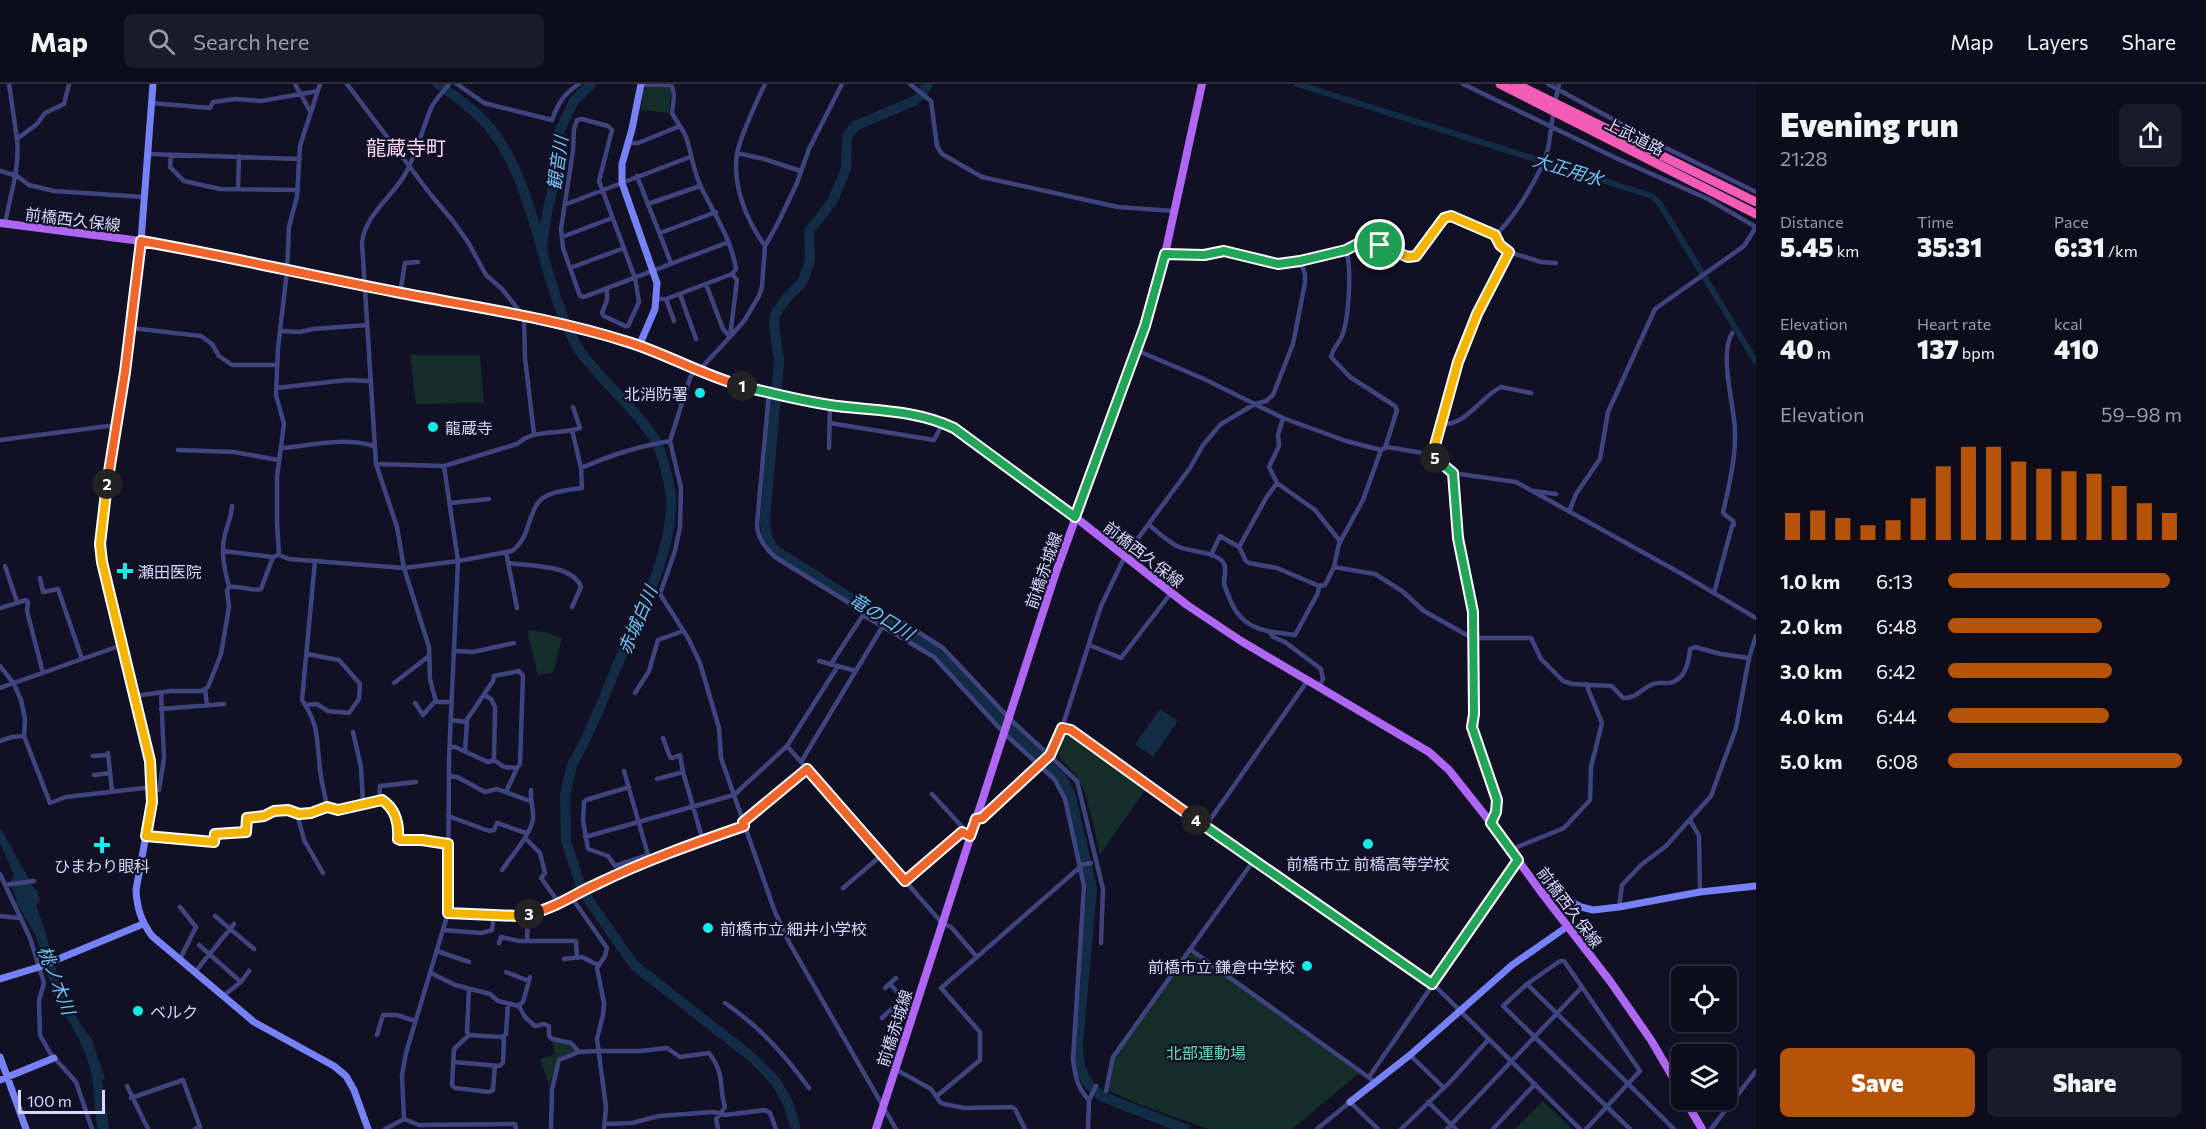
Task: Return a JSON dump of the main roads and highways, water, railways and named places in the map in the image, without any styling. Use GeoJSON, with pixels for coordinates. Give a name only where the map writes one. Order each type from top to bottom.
{"type":"FeatureCollection","features":[{"type":"Feature","properties":{"kind":"highway","name":"上武道路"},"geometry":{"type":"LineString","coordinates":[[1506,85],[1756,202]]}},
{"type":"Feature","properties":{"kind":"highway","name":"上武道路"},"geometry":{"type":"LineString","coordinates":[[1506,85],[1756,214]]}},
{"type":"Feature","properties":{"kind":"main road"},"geometry":{"type":"LineString","coordinates":[[153,84],[141,241],[131,328],[103,507],[100,544],[102,562],[150,761],[152,788],[146,836],[135,890],[137,904],[143,924],[152,936],[254,1022],[334,1065],[346,1076],[354,1090],[368,1129]]}},
{"type":"Feature","properties":{"kind":"main road","name":"前橋赤城線"},"geometry":{"type":"LineString","coordinates":[[876,1129],[942,923],[966,834],[976,819],[1075,517],[1136,350],[1165,254],[1202,84]]}},
{"type":"Feature","properties":{"kind":"main road"},"geometry":{"type":"LineString","coordinates":[[639,346],[657,299],[657,283],[622,183],[622,164],[641,85]]}},
{"type":"Feature","properties":{"kind":"main road","name":"前橋西久保線"},"geometry":{"type":"LineString","coordinates":[[2,223],[141,241],[238,258],[287,271],[524,317],[639,346],[716,379],[781,396],[830,405],[916,415],[954,428],[1075,517],[1171,593],[1241,640],[1429,752],[1449,770],[1630,1009],[1671,1075]]}},
{"type":"Feature","properties":{"kind":"main road"},"geometry":{"type":"LineString","coordinates":[[1541,892],[1561,896],[1581,907],[1593,910],[1700,892],[1756,886]]}},
{"type":"Feature","properties":{"kind":"main road"},"geometry":{"type":"LineString","coordinates":[[0,979],[67,956],[143,924]]}},
{"type":"Feature","properties":{"kind":"main road"},"geometry":{"type":"LineString","coordinates":[[1350,1102],[1372,1080],[1410,1055],[1512,965],[1568,926]]}},
{"type":"Feature","properties":{"kind":"main road"},"geometry":{"type":"LineString","coordinates":[[0,1057],[4,1078],[24,1128]]}},
{"type":"Feature","properties":{"kind":"main road"},"geometry":{"type":"LineString","coordinates":[[4,1078],[54,1058]]}},
{"type":"Feature","properties":{"kind":"main road"},"geometry":{"type":"LineString","coordinates":[[1691,1110],[1702,1129]]}},
{"type":"Feature","properties":{"kind":"water"},"geometry":{"type":"Polygon","coordinates":[[[1160,709],[1178,721],[1153,757],[1135,744],[1160,709]]]}},
{"type":"Feature","properties":{"kind":"water","name":"桃ノ木川"},"geometry":{"type":"Polygon","coordinates":[[[0,827],[34,888],[38,891],[40,900],[36,906],[62,989],[82,1027],[91,1038],[105,1079],[102,1080],[109,1129],[98,1129],[92,1080],[86,1057],[73,1028],[58,1008],[36,936],[16,902],[10,883],[14,875],[0,843],[0,827]]]}},
{"type":"Feature","properties":{"kind":"waterway","name":"赤城白川"},"geometry":{"type":"LineString","coordinates":[[438,84],[478,115],[506,151],[528,204],[554,291],[576,345],[654,438],[663,459],[669,485],[670,520],[653,584],[585,741],[572,765],[565,795],[566,841],[581,887],[634,965],[753,1058],[776,1082],[788,1103],[796,1129]]}},
{"type":"Feature","properties":{"kind":"waterway","name":"観音川"},"geometry":{"type":"LineString","coordinates":[[542,246],[557,169],[559,132],[574,101],[591,84]]}},
{"type":"Feature","properties":{"kind":"waterway","name":"竜の口川"},"geometry":{"type":"LineString","coordinates":[[928,84],[914,101],[855,126],[847,137],[846,169],[832,202],[809,231],[810,260],[803,281],[775,314],[774,326],[779,361],[765,520],[767,538],[775,550],[894,626],[938,651],[999,718],[1062,778],[1070,793],[1092,888],[1078,1043],[1080,1067],[1090,1086],[1103,1097],[1185,1129]]}},
{"type":"Feature","properties":{"kind":"waterway","name":"大正用水"},"geometry":{"type":"LineString","coordinates":[[1297,84],[1652,196],[1660,204],[1756,362]]}},
{"type":"Feature","properties":{"kind":"place","name":"北消防署"},"geometry":{"type":"Point","coordinates":[700,393]}},
{"type":"Feature","properties":{"kind":"place","name":"龍蔵寺"},"geometry":{"type":"Point","coordinates":[433,427]}},
{"type":"Feature","properties":{"kind":"place","name":"瀬田医院"},"geometry":{"type":"Point","coordinates":[125,571]}},
{"type":"Feature","properties":{"kind":"place","name":"前橋市立 前橋高等学校"},"geometry":{"type":"Point","coordinates":[1368,844]}},
{"type":"Feature","properties":{"kind":"place","name":"ひまわり眼科"},"geometry":{"type":"Point","coordinates":[102,845]}},
{"type":"Feature","properties":{"kind":"place","name":"前橋市立 細井小学校"},"geometry":{"type":"Point","coordinates":[708,928]}},
{"type":"Feature","properties":{"kind":"place","name":"前橋市立 鎌倉中学校"},"geometry":{"type":"Point","coordinates":[1307,966]}},
{"type":"Feature","properties":{"kind":"place","name":"ベルク"},"geometry":{"type":"Point","coordinates":[138,1011]}},
{"type":"Feature","properties":{"kind":"district","name":"龍蔵寺町"},"geometry":{"type":"Point","coordinates":[406,147]}},
{"type":"Feature","properties":{"kind":"park label","name":"北部運動場"},"geometry":{"type":"Point","coordinates":[1206,1052]}}]}
